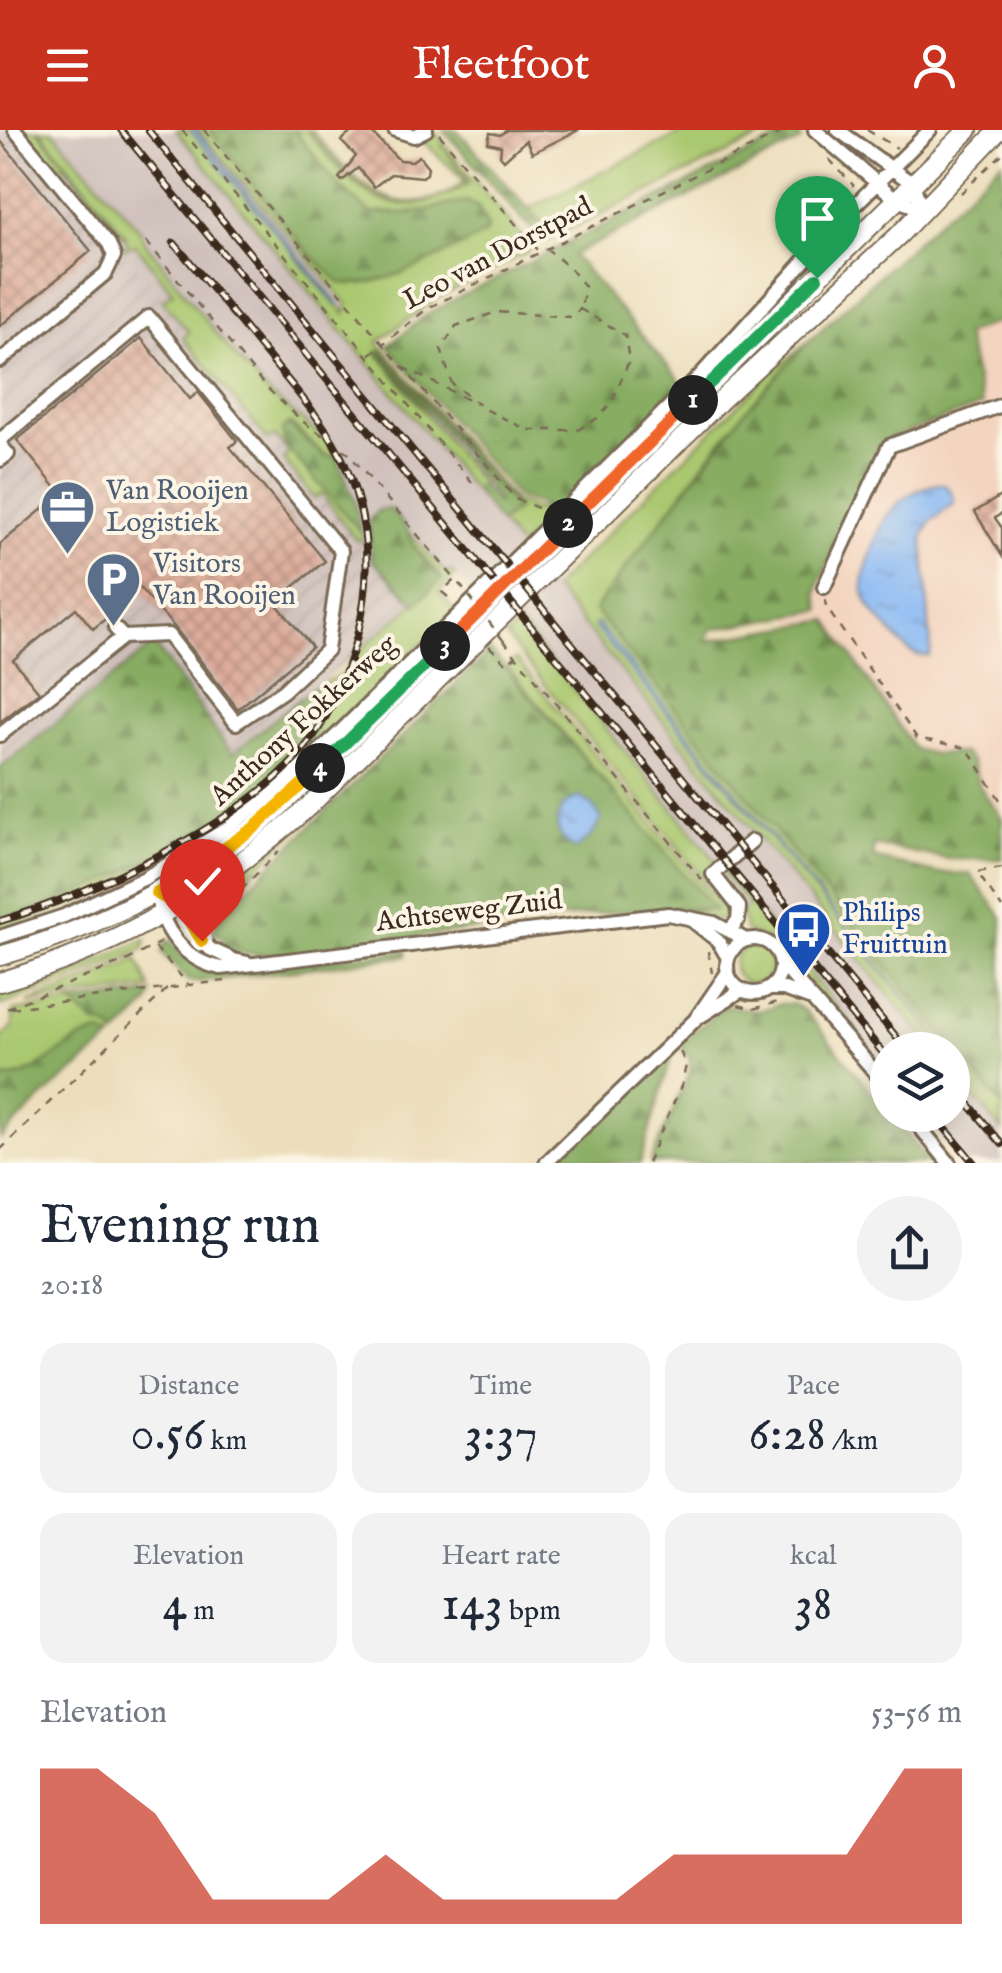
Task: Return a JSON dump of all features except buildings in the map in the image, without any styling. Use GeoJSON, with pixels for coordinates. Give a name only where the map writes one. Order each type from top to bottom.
{"type":"FeatureCollection","features":[{"type":"Feature","properties":{"kind":"main road","name":"Anthony Fokkerweg"},"geometry":{"type":"LineString","coordinates":[[0,956],[63,935],[156,893],[254,828],[296,792],[968,130]]}},
{"type":"Feature","properties":{"kind":"main road","name":"Anthony Fokkerweg"},"geometry":{"type":"LineString","coordinates":[[0,982],[89,952],[160,917],[248,859],[310,805],[719,402],[899,234],[999,130]]}},
{"type":"Feature","properties":{"kind":"street"},"geometry":{"type":"LineString","coordinates":[[0,361],[106,273],[114,256],[109,244],[15,130]]}},
{"type":"Feature","properties":{"kind":"street"},"geometry":{"type":"LineString","coordinates":[[395,130],[414,136],[426,130]]}},
{"type":"Feature","properties":{"kind":"street"},"geometry":{"type":"LineString","coordinates":[[815,130],[897,200],[922,209]]}},
{"type":"Feature","properties":{"kind":"street"},"geometry":{"type":"LineString","coordinates":[[838,130],[913,184],[922,209]]}},
{"type":"Feature","properties":{"kind":"street","name":"Anthony Fokkerweg"},"geometry":{"type":"LineString","coordinates":[[0,937],[64,916],[145,878],[228,828],[272,793],[336,736],[698,378],[930,130]]}},
{"type":"Feature","properties":{"kind":"street"},"geometry":{"type":"LineString","coordinates":[[0,735],[119,632],[168,635],[236,723],[283,691],[327,650],[342,551],[150,318],[2,450]]}},
{"type":"Feature","properties":{"kind":"street"},"geometry":{"type":"LineString","coordinates":[[824,587],[889,446],[1002,405]]}},
{"type":"Feature","properties":{"kind":"street"},"geometry":{"type":"LineString","coordinates":[[730,930],[738,920],[739,907],[713,874],[752,841]]}},
{"type":"Feature","properties":{"kind":"street"},"geometry":{"type":"LineString","coordinates":[[156,893],[160,917]]}},
{"type":"Feature","properties":{"kind":"street","name":"Achtseweg Zuid"},"geometry":{"type":"LineString","coordinates":[[156,893],[179,906],[210,949],[234,960],[261,964]]}},
{"type":"Feature","properties":{"kind":"street","name":"Achtseweg Zuid"},"geometry":{"type":"LineString","coordinates":[[160,917],[184,950],[209,966],[238,968],[668,914],[714,923],[746,940]]}},
{"type":"Feature","properties":{"kind":"street"},"geometry":{"type":"LineString","coordinates":[[684,916],[701,925],[742,990]]}},
{"type":"Feature","properties":{"kind":"street"},"geometry":{"type":"LineString","coordinates":[[546,1163],[695,1020],[718,988],[732,950],[746,940],[768,943],[870,1074]]}},
{"type":"Feature","properties":{"kind":"street"},"geometry":{"type":"LineString","coordinates":[[695,1020],[742,990],[760,992],[768,988],[778,978],[781,963]]}},
{"type":"Feature","properties":{"kind":"street"},"geometry":{"type":"LineString","coordinates":[[768,988],[784,989],[818,1003]]}},
{"type":"Feature","properties":{"kind":"street"},"geometry":{"type":"LineString","coordinates":[[924,1132],[949,1163]]}},
{"type":"Feature","properties":{"kind":"path"},"geometry":{"type":"LineString","coordinates":[[182,130],[476,487]]}},
{"type":"Feature","properties":{"kind":"path"},"geometry":{"type":"LineString","coordinates":[[204,130],[384,344],[368,356]]}},
{"type":"Feature","properties":{"kind":"path"},"geometry":{"type":"LineString","coordinates":[[436,130],[538,251]]}},
{"type":"Feature","properties":{"kind":"path","name":"Leo van Dorstpad"},"geometry":{"type":"LineString","coordinates":[[538,508],[516,500],[384,344],[428,308],[786,130]]}},
{"type":"Feature","properties":{"kind":"path"},"geometry":{"type":"LineString","coordinates":[[867,130],[893,146]]}},
{"type":"Feature","properties":{"kind":"path"},"geometry":{"type":"LineString","coordinates":[[951,202],[1002,154]]}},
{"type":"Feature","properties":{"kind":"path"},"geometry":{"type":"LineString","coordinates":[[846,177],[853,185]]}},
{"type":"Feature","properties":{"kind":"path"},"geometry":{"type":"LineString","coordinates":[[146,241],[265,386],[302,421],[348,454],[708,887]]}},
{"type":"Feature","properties":{"kind":"path"},"geometry":{"type":"LineString","coordinates":[[486,409],[452,384],[441,349],[456,326],[497,312],[572,317],[580,309],[585,287],[545,247]]}},
{"type":"Feature","properties":{"kind":"path"},"geometry":{"type":"LineString","coordinates":[[402,366],[528,430],[578,430],[611,404],[629,361],[625,335],[580,309]]}},
{"type":"Feature","properties":{"kind":"path"},"geometry":{"type":"LineString","coordinates":[[448,597],[442,592],[455,580]]}},
{"type":"Feature","properties":{"kind":"path"},"geometry":{"type":"LineString","coordinates":[[824,587],[826,607],[918,738],[967,748],[1002,804]]}},
{"type":"Feature","properties":{"kind":"path"},"geometry":{"type":"LineString","coordinates":[[492,649],[506,664],[516,655]]}},
{"type":"Feature","properties":{"kind":"path"},"geometry":{"type":"LineString","coordinates":[[1002,868],[977,872],[1002,908]]}},
{"type":"Feature","properties":{"kind":"path"},"geometry":{"type":"LineString","coordinates":[[713,945],[718,988]]}},
{"type":"Feature","properties":{"kind":"path"},"geometry":{"type":"LineString","coordinates":[[6,1008],[154,946]]}},
{"type":"Feature","properties":{"kind":"path"},"geometry":{"type":"LineString","coordinates":[[0,1009],[190,986]]}},
{"type":"Feature","properties":{"kind":"path"},"geometry":{"type":"LineString","coordinates":[[0,1150],[168,988]]}},
{"type":"Feature","properties":{"kind":"path"},"geometry":{"type":"LineString","coordinates":[[729,999],[753,1009],[781,1000]]}},
{"type":"Feature","properties":{"kind":"path"},"geometry":{"type":"LineString","coordinates":[[647,1163],[682,1084],[686,1066],[674,1042]]}},
{"type":"Feature","properties":{"kind":"shaded area"},"geometry":{"type":"Polygon","coordinates":[[[0,130],[25,130],[273,431],[372,538],[372,560],[416,604],[232,755],[154,644],[0,768],[0,130]]]}},
{"type":"Feature","properties":{"kind":"shaded area"},"geometry":{"type":"Polygon","coordinates":[[[25,130],[198,130],[513,504],[501,524],[554,590],[597,641],[667,696],[942,1032],[870,1032],[870,1052],[764,924],[735,913],[485,581],[470,593],[451,571],[416,604],[372,560],[371,539],[360,540],[25,130]]]}},
{"type":"Feature","properties":{"kind":"shaded area"},"geometry":{"type":"Polygon","coordinates":[[[1002,214],[1002,827],[744,574],[1002,214]]]}},
{"type":"Feature","properties":{"kind":"shaded area"},"geometry":{"type":"Polygon","coordinates":[[[970,1067],[1002,1106],[1002,1163],[962,1163],[936,1132],[970,1132],[970,1067]]]}},
{"type":"Feature","properties":{"kind":"green space"},"geometry":{"type":"Polygon","coordinates":[[[25,130],[37,130],[127,237],[40,130],[52,130],[140,230],[145,242],[247,370],[330,447],[336,455],[326,456],[290,423],[282,430],[285,445],[361,532],[362,540],[356,540],[322,494],[315,499],[283,459],[289,453],[275,436],[268,440],[183,338],[189,332],[162,300],[173,292],[136,245],[123,249],[128,242],[63,165],[57,169],[25,130]]]}},
{"type":"Feature","properties":{"kind":"green space"},"geometry":{"type":"Polygon","coordinates":[[[176,130],[190,130],[345,314],[348,305],[198,130],[209,130],[308,252],[340,283],[459,202],[413,213],[370,213],[337,184],[294,130],[306,130],[342,171],[376,198],[416,204],[440,197],[463,187],[442,196],[465,181],[420,138],[434,131],[523,238],[529,252],[436,299],[378,342],[514,501],[539,511],[542,507],[552,515],[519,547],[500,523],[517,509],[513,504],[383,351],[377,353],[478,479],[481,485],[474,491],[176,130]],[[440,144],[467,180],[465,186],[469,179],[440,144]]]}},
{"type":"Feature","properties":{"kind":"green space"},"geometry":{"type":"Polygon","coordinates":[[[209,130],[294,130],[337,184],[370,213],[413,213],[466,201],[478,207],[488,228],[483,235],[394,276],[356,284],[340,283],[308,252],[209,130]]]}},
{"type":"Feature","properties":{"kind":"green space"},"geometry":{"type":"Polygon","coordinates":[[[308,130],[360,181],[398,201],[414,202],[393,201],[358,183],[308,130]]]}},
{"type":"Feature","properties":{"kind":"green space"},"geometry":{"type":"Polygon","coordinates":[[[443,130],[457,130],[554,237],[543,242],[443,130]]]}},
{"type":"Feature","properties":{"kind":"green space"},"geometry":{"type":"Polygon","coordinates":[[[687,130],[776,130],[554,237],[528,209],[687,130]]]}},
{"type":"Feature","properties":{"kind":"green space"},"geometry":{"type":"Polygon","coordinates":[[[793,131],[802,140],[573,255],[684,385],[552,515],[540,505],[518,498],[388,346],[423,317],[451,301],[793,131]]]}},
{"type":"Feature","properties":{"kind":"green space"},"geometry":{"type":"Polygon","coordinates":[[[1002,161],[1002,320],[965,334],[982,405],[879,445],[819,584],[821,610],[712,629],[706,641],[828,620],[914,749],[933,754],[963,753],[972,762],[980,787],[1002,819],[1002,859],[949,859],[874,845],[873,858],[935,873],[970,874],[1002,917],[1002,1106],[970,1067],[970,1032],[941,1032],[594,610],[744,412],[811,339],[1002,161]]]}},
{"type":"Feature","properties":{"kind":"green space"},"geometry":{"type":"Polygon","coordinates":[[[863,206],[871,215],[689,395],[863,206]]]}},
{"type":"Feature","properties":{"kind":"green space"},"geometry":{"type":"Polygon","coordinates":[[[811,339],[720,442],[595,610],[941,1032],[920,1032],[553,588],[767,376],[811,339]]]}},
{"type":"Feature","properties":{"kind":"green space"},"geometry":{"type":"Polygon","coordinates":[[[379,350],[517,509],[500,523],[474,491],[481,485],[498,505],[495,496],[379,350]]]}},
{"type":"Feature","properties":{"kind":"green space"},"geometry":{"type":"Polygon","coordinates":[[[289,425],[325,457],[336,455],[354,499],[361,532],[285,445],[282,430],[289,425]]]}},
{"type":"Feature","properties":{"kind":"green space"},"geometry":{"type":"Polygon","coordinates":[[[391,509],[408,531],[413,546],[442,579],[416,604],[372,560],[369,521],[379,510],[391,509]]]}},
{"type":"Feature","properties":{"kind":"green space"},"geometry":{"type":"Polygon","coordinates":[[[408,531],[447,574],[451,571],[455,576],[439,592],[455,611],[298,766],[212,834],[77,903],[0,930],[0,921],[117,876],[174,848],[226,816],[309,745],[323,706],[313,688],[346,673],[351,658],[442,579],[413,545],[408,531]]]}},
{"type":"Feature","properties":{"kind":"green space"},"geometry":{"type":"Polygon","coordinates":[[[519,623],[717,862],[706,872],[733,905],[732,913],[506,637],[519,623]]]}},
{"type":"Feature","properties":{"kind":"green space"},"geometry":{"type":"Polygon","coordinates":[[[154,644],[232,754],[313,688],[323,706],[310,743],[277,778],[164,852],[100,884],[0,921],[0,768],[154,644]]]}},
{"type":"Feature","properties":{"kind":"green space"},"geometry":{"type":"Polygon","coordinates":[[[490,650],[715,910],[612,912],[291,954],[256,955],[224,949],[225,940],[213,932],[222,913],[490,650]]]}},
{"type":"Feature","properties":{"kind":"green space"},"geometry":{"type":"Polygon","coordinates":[[[516,659],[731,919],[682,910],[714,910],[507,667],[516,659]]]}},
{"type":"Feature","properties":{"kind":"green space"},"geometry":{"type":"Polygon","coordinates":[[[334,793],[217,907],[194,920],[198,902],[334,793]]]}},
{"type":"Feature","properties":{"kind":"green space"},"geometry":{"type":"Polygon","coordinates":[[[726,871],[870,1047],[870,1057],[812,985],[791,970],[777,946],[746,932],[741,912],[749,906],[724,875],[726,871]]]}},
{"type":"Feature","properties":{"kind":"green space"},"geometry":{"type":"Polygon","coordinates":[[[146,939],[145,948],[127,958],[0,1006],[0,994],[86,966],[146,939]]]}},
{"type":"Feature","properties":{"kind":"green space"},"geometry":{"type":"Polygon","coordinates":[[[170,940],[183,956],[208,971],[406,951],[406,956],[194,982],[187,980],[162,953],[164,944],[170,940]]]}},
{"type":"Feature","properties":{"kind":"green space"},"geometry":{"type":"Polygon","coordinates":[[[753,946],[767,951],[772,965],[767,979],[753,984],[739,979],[734,965],[739,951],[753,946]]]}},
{"type":"Feature","properties":{"kind":"green space"},"geometry":{"type":"Polygon","coordinates":[[[137,959],[150,988],[28,1003],[125,965],[137,959]]]}},
{"type":"Feature","properties":{"kind":"green space"},"geometry":{"type":"Polygon","coordinates":[[[152,993],[149,1003],[117,1035],[94,1023],[72,1003],[152,993]]]}},
{"type":"Feature","properties":{"kind":"green space"},"geometry":{"type":"Polygon","coordinates":[[[72,1003],[94,1023],[117,1035],[112,1039],[100,1033],[26,1073],[0,1078],[0,1039],[13,1027],[13,1011],[72,1003]]]}},
{"type":"Feature","properties":{"kind":"green space"},"geometry":{"type":"Polygon","coordinates":[[[793,1004],[805,1011],[870,1090],[870,1132],[905,1132],[930,1163],[650,1163],[690,1072],[690,1059],[679,1044],[726,1005],[757,1011],[793,1004]]]}},
{"type":"Feature","properties":{"kind":"green space"},"geometry":{"type":"Polygon","coordinates":[[[100,1033],[112,1039],[0,1139],[0,1078],[27,1073],[75,1042],[100,1033]]]}},
{"type":"Feature","properties":{"kind":"green space"},"geometry":{"type":"Polygon","coordinates":[[[674,1048],[640,1163],[554,1163],[674,1048]]]}},
{"type":"Feature","properties":{"kind":"green space"},"geometry":{"type":"Polygon","coordinates":[[[970,1067],[1002,1106],[1002,1131],[970,1092],[970,1067]]]}},
{"type":"Feature","properties":{"kind":"water"},"geometry":{"type":"Polygon","coordinates":[[[190,130],[195,130],[339,305],[336,305],[190,130]]]}},
{"type":"Feature","properties":{"kind":"water"},"geometry":{"type":"Polygon","coordinates":[[[937,484],[945,485],[953,494],[954,504],[931,521],[923,536],[931,650],[929,656],[923,656],[907,649],[877,617],[866,599],[863,582],[875,540],[893,508],[911,494],[937,484]]]}},
{"type":"Feature","properties":{"kind":"water"},"geometry":{"type":"Polygon","coordinates":[[[597,623],[933,1032],[933,1032],[594,626],[597,623]]]}},
{"type":"Feature","properties":{"kind":"water"},"geometry":{"type":"Polygon","coordinates":[[[579,797],[592,805],[601,819],[592,835],[576,849],[562,837],[557,822],[563,807],[579,797]]]}},
{"type":"Feature","properties":{"kind":"railway"},"geometry":{"type":"LineString","coordinates":[[121,130],[870,1037]]}},
{"type":"Feature","properties":{"kind":"railway"},"geometry":{"type":"LineString","coordinates":[[148,130],[892,1032]]}},
{"type":"Feature","properties":{"kind":"railway"},"geometry":{"type":"LineString","coordinates":[[0,921],[119,875],[162,854],[242,805],[275,778],[312,738],[342,682],[357,636],[365,593],[366,550],[360,507],[345,465],[312,410],[174,243]]}},
{"type":"Feature","properties":{"kind":"railway"},"geometry":{"type":"LineString","coordinates":[[970,1106],[1002,1144]]}},
{"type":"Feature","properties":{"kind":"railway"},"geometry":{"type":"LineString","coordinates":[[948,1132],[974,1163]]}},
{"type":"Feature","properties":{"kind":"place","name":"Van Rooijen Logistiek"},"geometry":{"type":"Point","coordinates":[67,556]}},
{"type":"Feature","properties":{"kind":"place","name":"Visitors Van Rooijen"},"geometry":{"type":"Point","coordinates":[114,629]}},
{"type":"Feature","properties":{"kind":"place","name":"Philips Fruittuin"},"geometry":{"type":"Point","coordinates":[803,978]}},
{"type":"Feature","properties":{"kind":"route"},"geometry":{"type":"LineString","coordinates":[[202,941],[179,906],[156,893],[254,828],[296,792],[817,278]]}}]}
